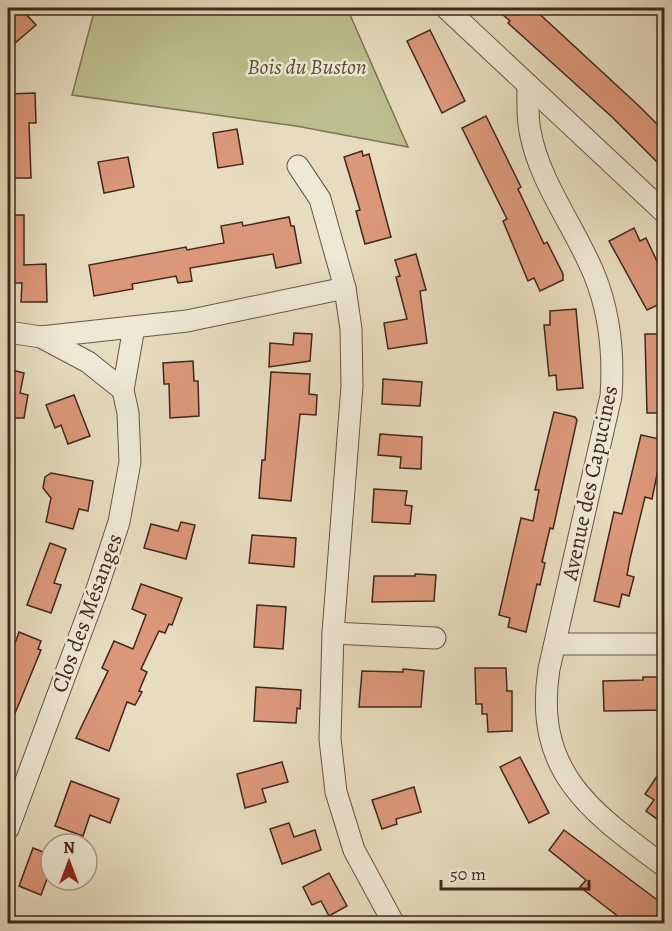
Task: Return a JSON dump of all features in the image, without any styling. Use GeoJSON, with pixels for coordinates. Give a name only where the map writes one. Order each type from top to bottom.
{"type":"FeatureCollection","features":[{"type":"Feature","properties":{"kind":"street"},"geometry":{"type":"LineString","coordinates":[[446,8],[664,212]]}},
{"type":"Feature","properties":{"kind":"street","name":"Avenue des Capucines"},"geometry":{"type":"LineString","coordinates":[[528,85],[530,132],[548,181],[594,273],[610,330],[612,353],[611,396],[547,681],[545,707],[554,750],[564,773],[583,801],[601,819],[664,866]]}},
{"type":"Feature","properties":{"kind":"street"},"geometry":{"type":"LineString","coordinates":[[298,166],[320,199],[345,288],[351,329],[352,386],[333,633],[330,739],[336,792],[354,850],[394,924]]}},
{"type":"Feature","properties":{"kind":"street"},"geometry":{"type":"LineString","coordinates":[[8,332],[41,337],[187,321],[345,288]]}},
{"type":"Feature","properties":{"kind":"street","name":"Clos des Mésanges"},"geometry":{"type":"LineString","coordinates":[[8,830],[96,592],[119,522],[130,462],[128,413],[123,390],[134,327]]}},
{"type":"Feature","properties":{"kind":"street"},"geometry":{"type":"LineString","coordinates":[[41,337],[88,362],[123,390]]}},
{"type":"Feature","properties":{"kind":"street"},"geometry":{"type":"LineString","coordinates":[[333,633],[435,638]]}},
{"type":"Feature","properties":{"kind":"street"},"geometry":{"type":"LineString","coordinates":[[555,644],[664,644]]}},
{"type":"Feature","properties":{"kind":"green space","name":"Bois du Buston"},"geometry":{"type":"Polygon","coordinates":[[[95,8],[347,8],[408,147],[296,126],[72,95],[95,8]]]}},
{"type":"Feature","properties":{"kind":"building"},"geometry":{"type":"Polygon","coordinates":[[[8,8],[18,15],[23,11],[36,25],[8,49],[8,8]]]}},
{"type":"Feature","properties":{"kind":"building"},"geometry":{"type":"Polygon","coordinates":[[[495,8],[533,8],[639,106],[664,131],[664,169],[612,117],[508,23],[510,21],[495,8]]]}},
{"type":"Feature","properties":{"kind":"building"},"geometry":{"type":"Polygon","coordinates":[[[430,30],[465,101],[442,113],[407,41],[430,30]]]}},
{"type":"Feature","properties":{"kind":"building"},"geometry":{"type":"Polygon","coordinates":[[[35,93],[36,123],[29,123],[31,178],[8,178],[8,94],[35,93]]]}},
{"type":"Feature","properties":{"kind":"building"},"geometry":{"type":"Polygon","coordinates":[[[486,116],[521,187],[518,189],[544,244],[547,242],[563,274],[563,280],[540,291],[534,278],[528,281],[503,221],[507,219],[462,128],[486,116]]]}},
{"type":"Feature","properties":{"kind":"building"},"geometry":{"type":"Polygon","coordinates":[[[237,129],[243,164],[218,168],[213,133],[237,129]]]}},
{"type":"Feature","properties":{"kind":"building"},"geometry":{"type":"Polygon","coordinates":[[[362,151],[363,156],[369,154],[391,237],[365,244],[356,211],[360,210],[344,157],[362,151]]]}},
{"type":"Feature","properties":{"kind":"building"},"geometry":{"type":"Polygon","coordinates":[[[128,157],[134,187],[104,193],[98,162],[128,157]]]}},
{"type":"Feature","properties":{"kind":"building"},"geometry":{"type":"Polygon","coordinates":[[[8,215],[24,215],[24,265],[46,264],[47,302],[21,302],[22,283],[8,283],[8,215]]]}},
{"type":"Feature","properties":{"kind":"building"},"geometry":{"type":"Polygon","coordinates":[[[289,217],[291,226],[294,226],[301,263],[276,268],[273,254],[190,268],[192,281],[178,283],[176,276],[132,284],[133,289],[94,296],[89,265],[186,247],[187,250],[224,243],[221,226],[242,222],[243,226],[289,217]]]}},
{"type":"Feature","properties":{"kind":"building"},"geometry":{"type":"Polygon","coordinates":[[[634,228],[640,241],[646,238],[664,276],[664,302],[647,310],[609,241],[634,228]]]}},
{"type":"Feature","properties":{"kind":"building"},"geometry":{"type":"Polygon","coordinates":[[[416,254],[426,290],[420,291],[427,343],[388,349],[384,323],[407,319],[396,277],[400,276],[395,260],[416,254]]]}},
{"type":"Feature","properties":{"kind":"building"},"geometry":{"type":"Polygon","coordinates":[[[576,309],[583,388],[557,390],[556,375],[549,376],[544,325],[550,325],[550,311],[576,309]]]}},
{"type":"Feature","properties":{"kind":"building"},"geometry":{"type":"Polygon","coordinates":[[[294,333],[312,334],[310,361],[269,367],[270,343],[293,345],[294,333]]]}},
{"type":"Feature","properties":{"kind":"building"},"geometry":{"type":"Polygon","coordinates":[[[645,334],[664,334],[664,413],[647,413],[645,334]]]}},
{"type":"Feature","properties":{"kind":"building"},"geometry":{"type":"Polygon","coordinates":[[[193,361],[194,381],[198,381],[199,416],[170,418],[169,384],[164,384],[163,363],[193,361]]]}},
{"type":"Feature","properties":{"kind":"building"},"geometry":{"type":"Polygon","coordinates":[[[8,369],[24,373],[20,393],[28,395],[24,418],[8,418],[8,369]]]}},
{"type":"Feature","properties":{"kind":"building"},"geometry":{"type":"Polygon","coordinates":[[[271,372],[310,374],[309,394],[317,395],[316,415],[300,414],[291,501],[259,498],[262,460],[265,460],[271,372]]]}},
{"type":"Feature","properties":{"kind":"building"},"geometry":{"type":"Polygon","coordinates":[[[383,379],[422,382],[420,406],[382,404],[383,379]]]}},
{"type":"Feature","properties":{"kind":"building"},"geometry":{"type":"Polygon","coordinates":[[[74,395],[90,436],[68,444],[61,425],[55,428],[46,405],[74,395]]]}},
{"type":"Feature","properties":{"kind":"building"},"geometry":{"type":"Polygon","coordinates":[[[554,412],[575,417],[577,420],[553,529],[550,528],[542,562],[545,563],[540,585],[537,584],[526,632],[508,627],[510,618],[499,615],[521,518],[533,521],[539,490],[535,490],[554,412]]]}},
{"type":"Feature","properties":{"kind":"building"},"geometry":{"type":"Polygon","coordinates":[[[380,434],[422,437],[421,469],[400,468],[401,457],[378,455],[380,434]]]}},
{"type":"Feature","properties":{"kind":"building"},"geometry":{"type":"Polygon","coordinates":[[[641,435],[664,440],[652,499],[645,497],[630,559],[627,575],[634,577],[629,596],[622,594],[619,607],[594,601],[614,512],[622,514],[641,435]]]}},
{"type":"Feature","properties":{"kind":"building"},"geometry":{"type":"Polygon","coordinates":[[[51,473],[93,481],[88,511],[79,509],[73,529],[46,522],[51,498],[43,488],[45,477],[51,473]]]}},
{"type":"Feature","properties":{"kind":"building"},"geometry":{"type":"Polygon","coordinates":[[[374,489],[407,491],[405,505],[412,506],[410,524],[372,522],[374,489]]]}},
{"type":"Feature","properties":{"kind":"building"},"geometry":{"type":"Polygon","coordinates":[[[181,522],[195,525],[186,559],[144,548],[151,524],[178,531],[181,522]]]}},
{"type":"Feature","properties":{"kind":"building"},"geometry":{"type":"Polygon","coordinates":[[[252,535],[296,538],[294,567],[249,563],[252,535]]]}},
{"type":"Feature","properties":{"kind":"building"},"geometry":{"type":"Polygon","coordinates":[[[50,543],[66,549],[54,583],[61,585],[51,613],[27,605],[50,543]]]}},
{"type":"Feature","properties":{"kind":"building"},"geometry":{"type":"Polygon","coordinates":[[[415,574],[436,575],[434,601],[372,602],[374,576],[415,576],[415,574]]]}},
{"type":"Feature","properties":{"kind":"building"},"geometry":{"type":"Polygon","coordinates":[[[141,584],[182,598],[172,625],[169,624],[165,633],[159,631],[141,669],[147,672],[139,691],[142,692],[135,705],[127,702],[109,751],[76,738],[108,671],[102,668],[114,641],[133,649],[146,615],[132,609],[141,584]]]}},
{"type":"Feature","properties":{"kind":"building"},"geometry":{"type":"Polygon","coordinates":[[[257,605],[286,607],[283,649],[254,647],[257,605]]]}},
{"type":"Feature","properties":{"kind":"building"},"geometry":{"type":"Polygon","coordinates":[[[19,632],[41,641],[38,649],[41,650],[9,728],[8,663],[19,632]]]}},
{"type":"Feature","properties":{"kind":"building"},"geometry":{"type":"Polygon","coordinates":[[[475,668],[506,668],[507,691],[512,691],[512,731],[488,732],[487,714],[482,714],[482,704],[476,704],[475,668]]]}},
{"type":"Feature","properties":{"kind":"building"},"geometry":{"type":"Polygon","coordinates":[[[403,669],[424,671],[421,707],[359,707],[362,671],[403,672],[403,669]]]}},
{"type":"Feature","properties":{"kind":"building"},"geometry":{"type":"Polygon","coordinates":[[[643,677],[664,677],[664,710],[604,711],[603,681],[643,680],[643,677]]]}},
{"type":"Feature","properties":{"kind":"building"},"geometry":{"type":"Polygon","coordinates":[[[256,687],[301,690],[300,709],[297,708],[296,723],[254,721],[256,687]]]}},
{"type":"Feature","properties":{"kind":"building"},"geometry":{"type":"Polygon","coordinates":[[[520,757],[549,813],[529,823],[500,767],[520,757]]]}},
{"type":"Feature","properties":{"kind":"building"},"geometry":{"type":"Polygon","coordinates":[[[282,762],[288,782],[262,789],[266,802],[245,808],[237,774],[282,762]]]}},
{"type":"Feature","properties":{"kind":"building"},"geometry":{"type":"Polygon","coordinates":[[[664,766],[664,824],[646,811],[654,800],[645,794],[664,766]]]}},
{"type":"Feature","properties":{"kind":"building"},"geometry":{"type":"Polygon","coordinates":[[[71,781],[119,799],[110,823],[90,815],[84,832],[72,832],[55,826],[71,781]]]}},
{"type":"Feature","properties":{"kind":"building"},"geometry":{"type":"Polygon","coordinates":[[[414,787],[421,812],[396,819],[397,824],[382,829],[372,800],[414,787]]]}},
{"type":"Feature","properties":{"kind":"building"},"geometry":{"type":"Polygon","coordinates":[[[289,823],[294,837],[315,830],[321,850],[282,864],[270,829],[289,823]]]}},
{"type":"Feature","properties":{"kind":"building"},"geometry":{"type":"Polygon","coordinates":[[[564,830],[664,905],[664,924],[628,924],[580,887],[586,880],[549,850],[564,830]]]}},
{"type":"Feature","properties":{"kind":"building"},"geometry":{"type":"Polygon","coordinates":[[[33,848],[39,850],[39,892],[42,892],[41,895],[19,886],[33,848]]]}},
{"type":"Feature","properties":{"kind":"building"},"geometry":{"type":"Polygon","coordinates":[[[329,873],[347,906],[329,916],[321,901],[312,905],[303,887],[329,873]]]}}]}
